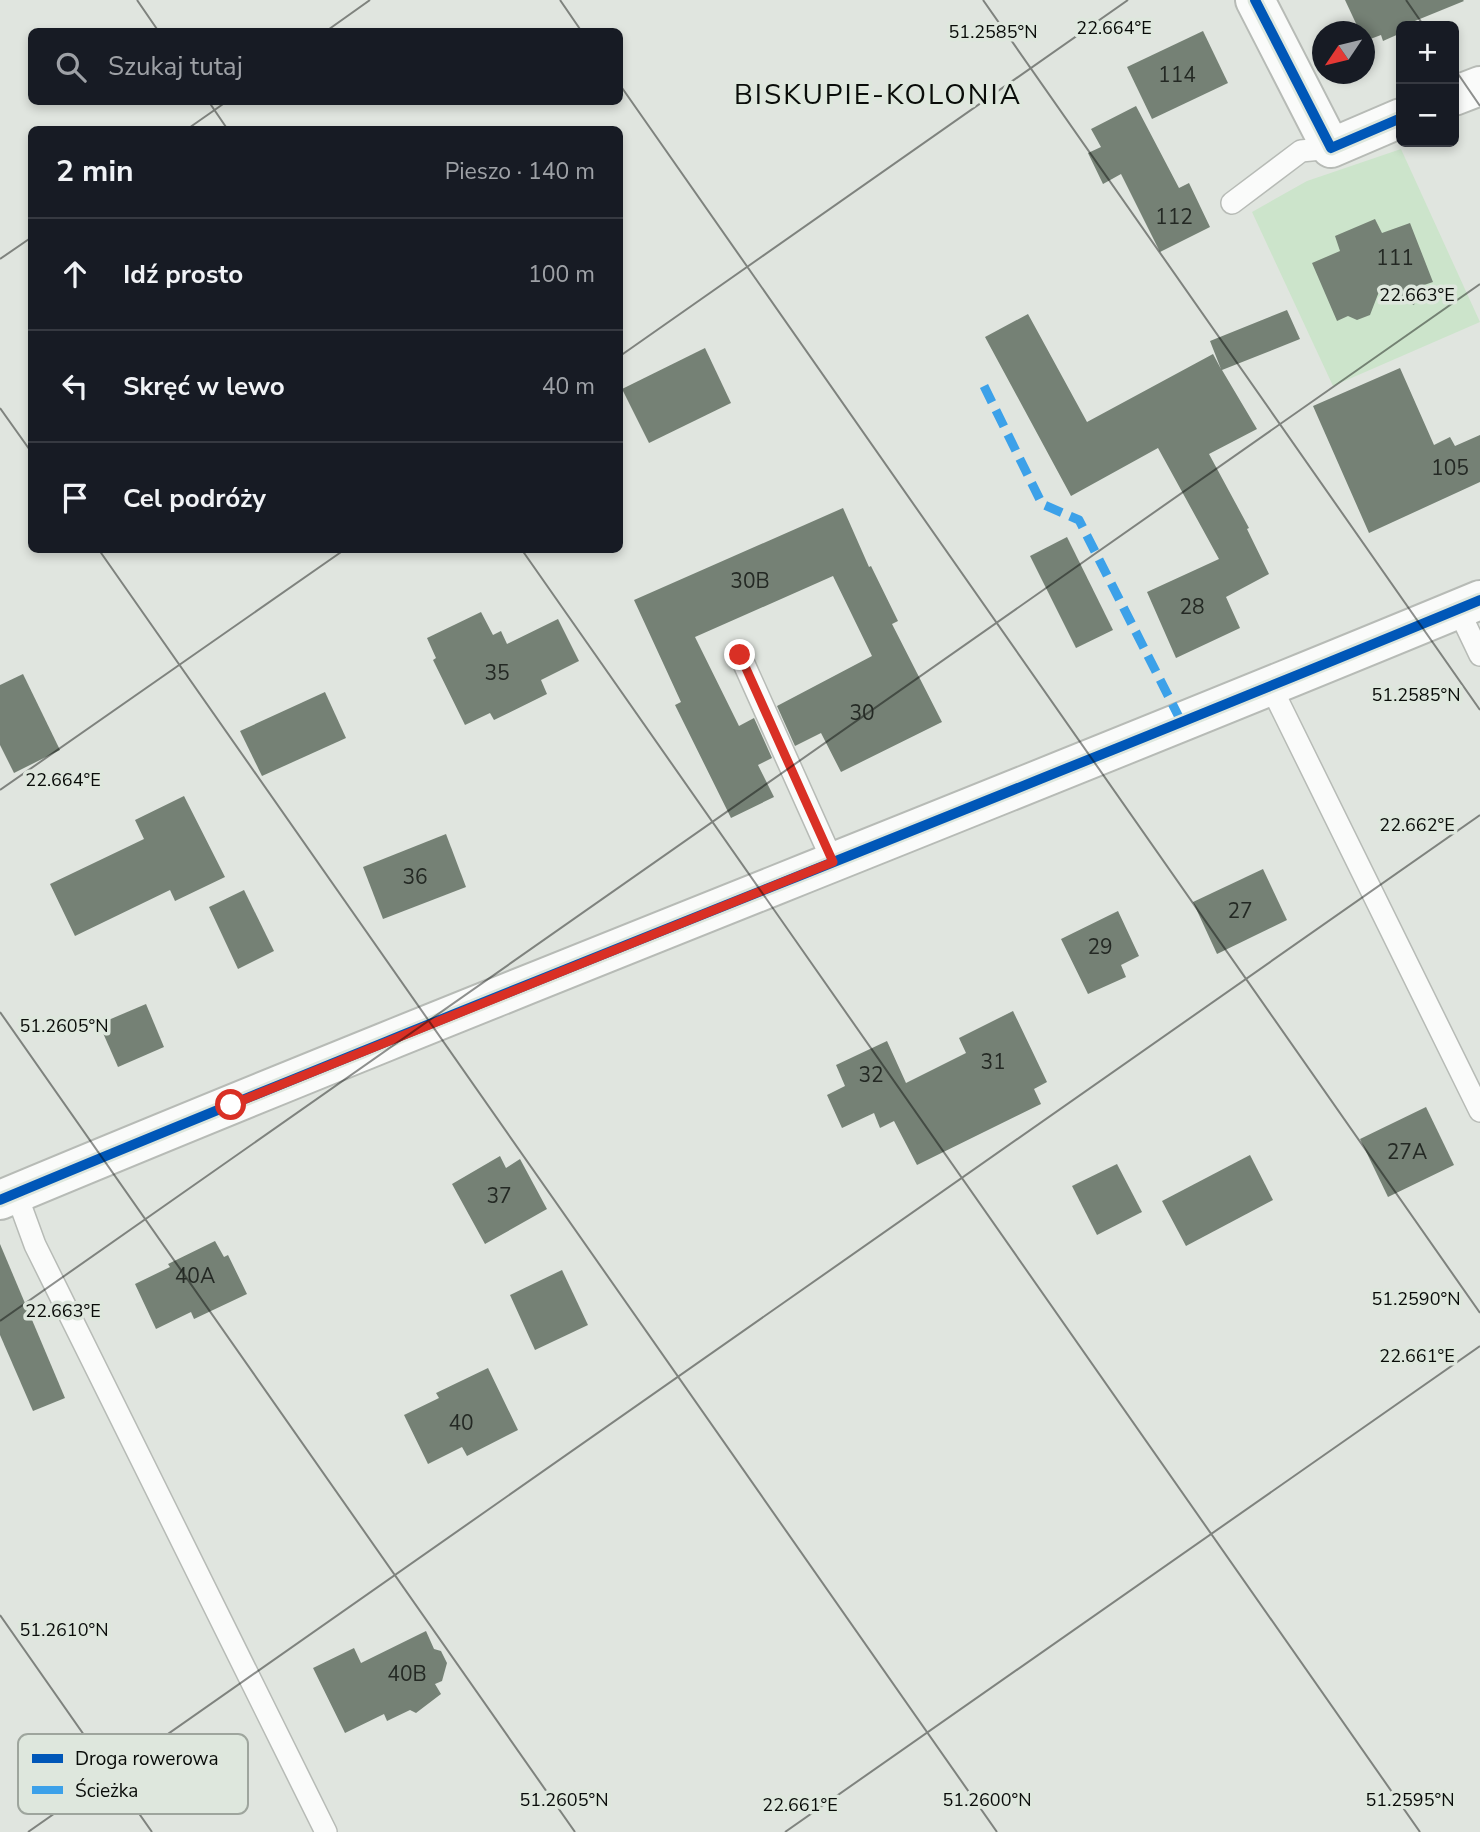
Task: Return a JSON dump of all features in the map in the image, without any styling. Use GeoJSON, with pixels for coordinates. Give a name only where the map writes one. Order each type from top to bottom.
{"type":"FeatureCollection","features":[{"type":"Feature","properties":{"kind":"street"},"geometry":{"type":"LineString","coordinates":[[1255,0],[1331,148],[1396,120]]}},
{"type":"Feature","properties":{"kind":"street"},"geometry":{"type":"LineString","coordinates":[[1459,94],[1480,86]]}},
{"type":"Feature","properties":{"kind":"street"},"geometry":{"type":"LineString","coordinates":[[8,1197],[1272,687],[1469,604]]}},
{"type":"Feature","properties":{"kind":"lane"},"geometry":{"type":"LineString","coordinates":[[1232,203],[1301,151],[1331,148]]}},
{"type":"Feature","properties":{"kind":"lane"},"geometry":{"type":"LineString","coordinates":[[1469,604],[1480,654]]}},
{"type":"Feature","properties":{"kind":"lane"},"geometry":{"type":"LineString","coordinates":[[740,655],[833,862]]}},
{"type":"Feature","properties":{"kind":"lane"},"geometry":{"type":"LineString","coordinates":[[1272,687],[1480,1111]]}},
{"type":"Feature","properties":{"kind":"lane"},"geometry":{"type":"LineString","coordinates":[[8,1197],[35,1245],[326,1832]]}},
{"type":"Feature","properties":{"kind":"green space"},"geometry":{"type":"Polygon","coordinates":[[[1401,149],[1480,322],[1333,386],[1252,212],[1307,181],[1401,149]]]}},
{"type":"Feature","properties":{"kind":"building"},"geometry":{"type":"Polygon","coordinates":[[[1345,0],[1464,1],[1415,21],[1396,21],[1396,35],[1383,41],[1381,35],[1375,37],[1375,21],[1355,21],[1345,0]]]}},
{"type":"Feature","properties":{"kind":"building"},"geometry":{"type":"Polygon","coordinates":[[[1203,31],[1228,83],[1152,119],[1127,67],[1203,31]]]}},
{"type":"Feature","properties":{"kind":"building"},"geometry":{"type":"Polygon","coordinates":[[[1136,106],[1179,188],[1189,183],[1210,227],[1160,252],[1121,174],[1103,184],[1088,153],[1101,147],[1091,129],[1136,106]]]}},
{"type":"Feature","properties":{"kind":"building"},"geometry":{"type":"Polygon","coordinates":[[[1375,219],[1382,233],[1410,223],[1433,282],[1421,286],[1414,305],[1380,289],[1370,315],[1357,320],[1348,316],[1337,321],[1312,263],[1340,251],[1335,236],[1375,219]]]}},
{"type":"Feature","properties":{"kind":"building"},"geometry":{"type":"Polygon","coordinates":[[[1287,310],[1300,339],[1222,370],[1257,429],[1209,454],[1249,528],[1247,529],[1269,574],[1226,597],[1240,628],[1176,658],[1147,592],[1219,559],[1158,448],[1071,496],[985,337],[1028,314],[1087,422],[1213,354],[1221,369],[1210,341],[1287,310]]]}},
{"type":"Feature","properties":{"kind":"building"},"geometry":{"type":"Polygon","coordinates":[[[705,348],[731,403],[649,443],[623,389],[705,348]]]}},
{"type":"Feature","properties":{"kind":"building"},"geometry":{"type":"Polygon","coordinates":[[[1400,368],[1434,445],[1450,437],[1455,446],[1480,435],[1480,482],[1369,533],[1313,406],[1400,368]]]}},
{"type":"Feature","properties":{"kind":"building"},"geometry":{"type":"Polygon","coordinates":[[[843,508],[869,567],[871,566],[898,621],[892,624],[942,722],[841,772],[821,733],[795,746],[777,706],[872,656],[833,576],[695,637],[739,726],[754,718],[772,758],[758,765],[774,797],[731,818],[675,705],[681,702],[634,600],[843,508]]]}},
{"type":"Feature","properties":{"kind":"building"},"geometry":{"type":"Polygon","coordinates":[[[1067,537],[1113,630],[1076,648],[1030,556],[1067,537]]]}},
{"type":"Feature","properties":{"kind":"building"},"geometry":{"type":"Polygon","coordinates":[[[481,612],[493,635],[501,631],[507,644],[558,619],[579,661],[541,680],[547,694],[494,720],[490,713],[465,725],[433,660],[436,658],[427,638],[481,612]]]}},
{"type":"Feature","properties":{"kind":"building"},"geometry":{"type":"Polygon","coordinates":[[[23,674],[60,750],[14,773],[0,745],[0,685],[23,674]]]}},
{"type":"Feature","properties":{"kind":"building"},"geometry":{"type":"Polygon","coordinates":[[[325,692],[346,738],[262,776],[240,731],[325,692]]]}},
{"type":"Feature","properties":{"kind":"building"},"geometry":{"type":"Polygon","coordinates":[[[184,796],[225,877],[175,901],[170,890],[75,936],[50,884],[144,839],[135,820],[184,796]]]}},
{"type":"Feature","properties":{"kind":"building"},"geometry":{"type":"Polygon","coordinates":[[[446,834],[466,887],[383,919],[363,867],[446,834]]]}},
{"type":"Feature","properties":{"kind":"building"},"geometry":{"type":"Polygon","coordinates":[[[1263,869],[1287,920],[1217,954],[1193,902],[1263,869]]]}},
{"type":"Feature","properties":{"kind":"building"},"geometry":{"type":"Polygon","coordinates":[[[244,890],[274,951],[238,969],[209,907],[244,890]]]}},
{"type":"Feature","properties":{"kind":"building"},"geometry":{"type":"Polygon","coordinates":[[[1118,911],[1139,956],[1121,965],[1126,977],[1088,994],[1061,939],[1118,911]]]}},
{"type":"Feature","properties":{"kind":"building"},"geometry":{"type":"Polygon","coordinates":[[[146,1004],[164,1047],[118,1067],[99,1024],[146,1004]]]}},
{"type":"Feature","properties":{"kind":"building"},"geometry":{"type":"Polygon","coordinates":[[[1013,1011],[1047,1082],[1034,1089],[1041,1104],[917,1165],[894,1121],[880,1128],[874,1113],[842,1128],[827,1095],[845,1086],[836,1065],[887,1041],[906,1083],[966,1053],[959,1038],[1013,1011]]]}},
{"type":"Feature","properties":{"kind":"building"},"geometry":{"type":"Polygon","coordinates":[[[1426,1107],[1454,1165],[1388,1197],[1360,1139],[1426,1107]]]}},
{"type":"Feature","properties":{"kind":"building"},"geometry":{"type":"Polygon","coordinates":[[[1250,1155],[1273,1200],[1186,1246],[1162,1201],[1250,1155]]]}},
{"type":"Feature","properties":{"kind":"building"},"geometry":{"type":"Polygon","coordinates":[[[500,1156],[506,1168],[520,1159],[547,1209],[485,1244],[452,1184],[500,1156]]]}},
{"type":"Feature","properties":{"kind":"building"},"geometry":{"type":"Polygon","coordinates":[[[1117,1164],[1142,1212],[1097,1235],[1072,1186],[1117,1164]]]}},
{"type":"Feature","properties":{"kind":"building"},"geometry":{"type":"Polygon","coordinates":[[[215,1241],[224,1257],[228,1255],[247,1294],[194,1319],[191,1312],[156,1329],[135,1284],[215,1241]]]}},
{"type":"Feature","properties":{"kind":"building"},"geometry":{"type":"Polygon","coordinates":[[[0,1244],[65,1398],[33,1411],[0,1335],[0,1244]]]}},
{"type":"Feature","properties":{"kind":"building"},"geometry":{"type":"Polygon","coordinates":[[[562,1270],[588,1325],[535,1350],[510,1295],[562,1270]]]}},
{"type":"Feature","properties":{"kind":"building"},"geometry":{"type":"Polygon","coordinates":[[[488,1368],[518,1430],[467,1456],[462,1447],[428,1464],[404,1415],[439,1398],[436,1393],[488,1368]]]}},
{"type":"Feature","properties":{"kind":"building"},"geometry":{"type":"Polygon","coordinates":[[[426,1631],[434,1649],[441,1651],[447,1663],[442,1681],[435,1684],[441,1694],[416,1713],[410,1710],[387,1721],[384,1714],[345,1733],[313,1668],[354,1648],[361,1663],[426,1631]]]}},
{"type":"Feature","properties":{"kind":"marked path"},"geometry":{"type":"LineString","coordinates":[[984,386],[1042,504],[1079,520],[1182,723]]}},
{"type":"Feature","properties":{"kind":"cycle path"},"geometry":{"type":"LineString","coordinates":[[1255,0],[1331,148],[1396,120]]}},
{"type":"Feature","properties":{"kind":"cycle path"},"geometry":{"type":"LineString","coordinates":[[0,1200],[369,1048],[1480,600]]}},
{"type":"Feature","properties":{"kind":"district","name":"BISKUPIE-KOLONIA"},"geometry":{"type":"Point","coordinates":[878,95]}},
{"type":"Feature","properties":{"kind":"route"},"geometry":{"type":"LineString","coordinates":[[231,1105],[833,862],[740,655]]}}]}
